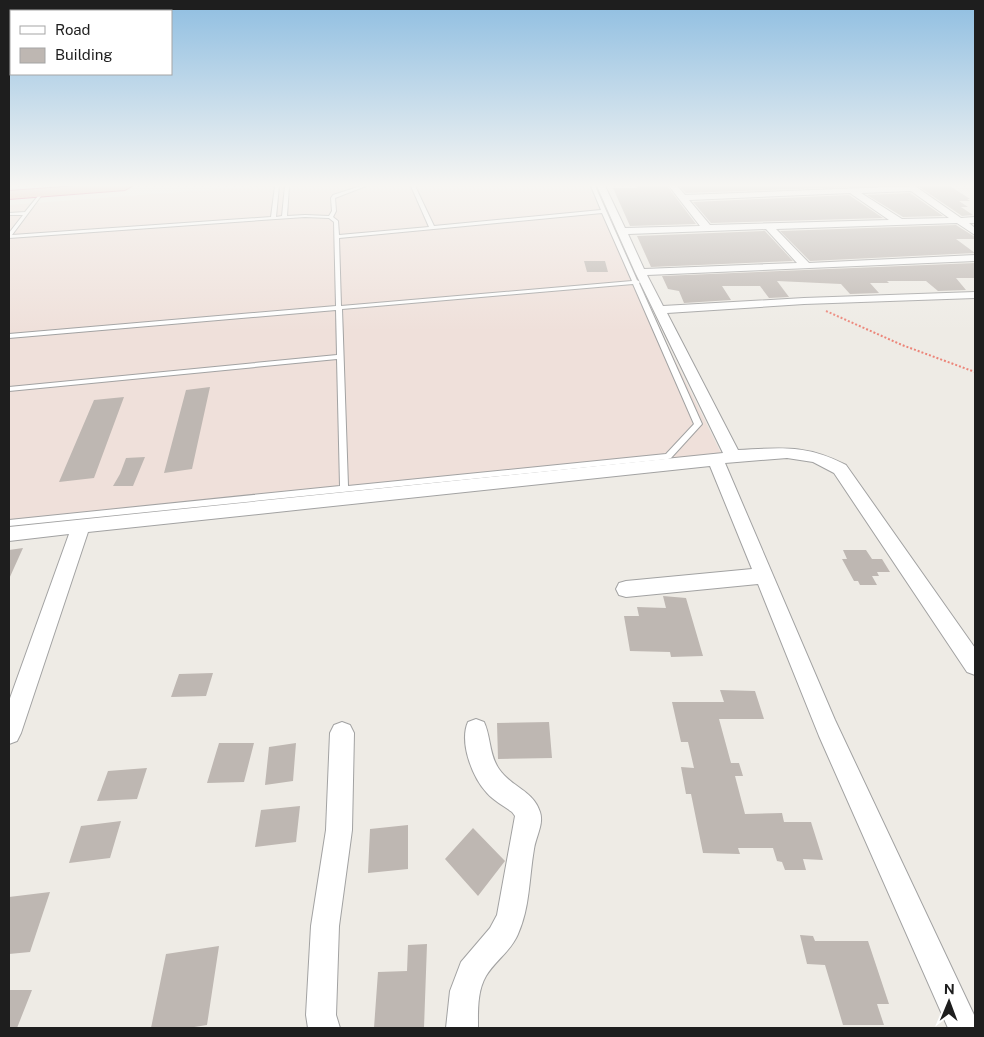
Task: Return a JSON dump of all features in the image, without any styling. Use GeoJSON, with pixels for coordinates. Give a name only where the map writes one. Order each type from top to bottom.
{"type":"FeatureCollection","features":[{"type":"Feature","properties":{"kind":"street"},"geometry":{"type":"LineString","coordinates":[[622,234],[639,277],[659,310],[731,452],[723,458]]}},
{"type":"Feature","properties":{"kind":"street"},"geometry":{"type":"LineString","coordinates":[[776,234],[806,266]]}},
{"type":"Feature","properties":{"kind":"street"},"geometry":{"type":"LineString","coordinates":[[639,277],[806,266],[975,258]]}},
{"type":"Feature","properties":{"kind":"street"},"geometry":{"type":"LineString","coordinates":[[659,310],[804,300],[975,295]]}},
{"type":"Feature","properties":{"kind":"street"},"geometry":{"type":"LineString","coordinates":[[9,534],[723,458],[797,454],[817,457],[840,470],[975,665]]}},
{"type":"Feature","properties":{"kind":"street"},"geometry":{"type":"LineString","coordinates":[[723,458],[763,576],[828,728],[964,1028]]}},
{"type":"Feature","properties":{"kind":"street"},"geometry":{"type":"LineString","coordinates":[[9,733],[81,526]]}},
{"type":"Feature","properties":{"kind":"street"},"geometry":{"type":"LineString","coordinates":[[626,589],[763,576]]}},
{"type":"Feature","properties":{"kind":"street"},"geometry":{"type":"LineString","coordinates":[[462,1028],[462,1007],[472,970],[502,936],[508,923],[521,843],[528,822],[526,808],[495,784],[488,774],[478,750],[476,730]]}},
{"type":"Feature","properties":{"kind":"street"},"geometry":{"type":"LineString","coordinates":[[324,1028],[321,1015],[326,926],[339,830],[342,733]]}},
{"type":"Feature","properties":{"kind":"lane"},"geometry":{"type":"LineString","coordinates":[[9,237],[47,234]]}},
{"type":"Feature","properties":{"kind":"lane"},"geometry":{"type":"LineString","coordinates":[[344,488],[337,237],[362,234]]}},
{"type":"Feature","properties":{"kind":"lane"},"geometry":{"type":"LineString","coordinates":[[9,523],[668,456],[698,424],[658,337],[639,277],[617,234]]}},
{"type":"Feature","properties":{"kind":"lane"},"geometry":{"type":"LineString","coordinates":[[9,336],[639,277]]}},
{"type":"Feature","properties":{"kind":"lane"},"geometry":{"type":"LineString","coordinates":[[9,389],[340,357]]}},
{"type":"Feature","properties":{"kind":"path"},"geometry":{"type":"LineString","coordinates":[[804,300],[902,345],[975,372]]}},
{"type":"Feature","properties":{"kind":"shaded area"},"geometry":{"type":"Polygon","coordinates":[[[9,234],[612,234],[724,459],[9,534],[9,234]]]}},
{"type":"Feature","properties":{"kind":"building"},"geometry":{"type":"Polygon","coordinates":[[[768,234],[793,261],[651,267],[637,236],[768,234]]]}},
{"type":"Feature","properties":{"kind":"building"},"geometry":{"type":"Polygon","coordinates":[[[783,234],[971,234],[975,237],[975,239],[956,239],[975,253],[810,261],[783,234]]]}},
{"type":"Feature","properties":{"kind":"building"},"geometry":{"type":"Polygon","coordinates":[[[584,261],[605,261],[608,272],[587,272],[584,261]]]}},
{"type":"Feature","properties":{"kind":"building"},"geometry":{"type":"Polygon","coordinates":[[[975,263],[975,278],[956,278],[966,290],[938,291],[926,281],[887,281],[889,283],[870,283],[879,293],[850,294],[841,284],[777,281],[789,297],[769,298],[760,286],[722,286],[731,300],[684,303],[679,291],[668,289],[662,276],[975,263]]]}},
{"type":"Feature","properties":{"kind":"building"},"geometry":{"type":"Polygon","coordinates":[[[210,387],[192,469],[164,473],[186,390],[210,387]]]}},
{"type":"Feature","properties":{"kind":"building"},"geometry":{"type":"Polygon","coordinates":[[[124,397],[94,478],[59,482],[94,400],[124,397]]]}},
{"type":"Feature","properties":{"kind":"building"},"geometry":{"type":"Polygon","coordinates":[[[145,457],[133,486],[113,486],[126,458],[145,457]]]}},
{"type":"Feature","properties":{"kind":"building"},"geometry":{"type":"Polygon","coordinates":[[[23,548],[9,579],[9,550],[23,548]]]}},
{"type":"Feature","properties":{"kind":"building"},"geometry":{"type":"Polygon","coordinates":[[[843,550],[866,550],[872,559],[882,559],[890,572],[877,572],[879,576],[872,576],[877,585],[860,585],[858,581],[854,581],[842,559],[847,559],[843,550]]]}},
{"type":"Feature","properties":{"kind":"building"},"geometry":{"type":"Polygon","coordinates":[[[663,596],[686,598],[703,656],[671,657],[670,652],[630,651],[624,616],[639,616],[637,607],[666,608],[663,596]]]}},
{"type":"Feature","properties":{"kind":"building"},"geometry":{"type":"Polygon","coordinates":[[[213,673],[206,696],[171,697],[179,674],[213,673]]]}},
{"type":"Feature","properties":{"kind":"building"},"geometry":{"type":"Polygon","coordinates":[[[720,690],[755,691],[764,719],[719,719],[731,763],[739,763],[743,776],[735,776],[745,814],[782,813],[784,822],[811,822],[823,860],[803,859],[806,870],[785,870],[782,862],[777,861],[773,848],[738,848],[740,854],[703,853],[691,794],[686,794],[681,767],[694,768],[688,742],[681,742],[672,702],[724,702],[720,690]]]}},
{"type":"Feature","properties":{"kind":"building"},"geometry":{"type":"Polygon","coordinates":[[[549,722],[552,758],[498,759],[497,723],[549,722]]]}},
{"type":"Feature","properties":{"kind":"building"},"geometry":{"type":"Polygon","coordinates":[[[219,743],[254,743],[244,782],[207,783],[219,743]]]}},
{"type":"Feature","properties":{"kind":"building"},"geometry":{"type":"Polygon","coordinates":[[[296,743],[293,781],[265,785],[269,747],[296,743]]]}},
{"type":"Feature","properties":{"kind":"building"},"geometry":{"type":"Polygon","coordinates":[[[147,768],[137,799],[97,801],[108,771],[147,768]]]}},
{"type":"Feature","properties":{"kind":"building"},"geometry":{"type":"Polygon","coordinates":[[[300,806],[296,842],[255,847],[261,810],[300,806]]]}},
{"type":"Feature","properties":{"kind":"building"},"geometry":{"type":"Polygon","coordinates":[[[121,821],[110,858],[69,863],[81,826],[121,821]]]}},
{"type":"Feature","properties":{"kind":"building"},"geometry":{"type":"Polygon","coordinates":[[[408,825],[408,869],[368,873],[370,829],[408,825]]]}},
{"type":"Feature","properties":{"kind":"building"},"geometry":{"type":"Polygon","coordinates":[[[473,828],[505,861],[478,896],[445,859],[473,828]]]}},
{"type":"Feature","properties":{"kind":"building"},"geometry":{"type":"Polygon","coordinates":[[[50,892],[30,952],[9,954],[9,897],[50,892]]]}},
{"type":"Feature","properties":{"kind":"building"},"geometry":{"type":"Polygon","coordinates":[[[800,935],[813,936],[815,941],[868,941],[889,1004],[877,1004],[884,1025],[843,1025],[825,965],[807,964],[800,935]]]}},
{"type":"Feature","properties":{"kind":"building"},"geometry":{"type":"Polygon","coordinates":[[[427,944],[424,1028],[374,1028],[378,972],[407,971],[408,945],[427,944]]]}},
{"type":"Feature","properties":{"kind":"building"},"geometry":{"type":"Polygon","coordinates":[[[219,946],[207,1025],[188,1028],[151,1028],[166,954],[219,946]]]}},
{"type":"Feature","properties":{"kind":"building"},"geometry":{"type":"Polygon","coordinates":[[[9,990],[32,990],[17,1028],[9,1028],[9,990]]]}}]}
